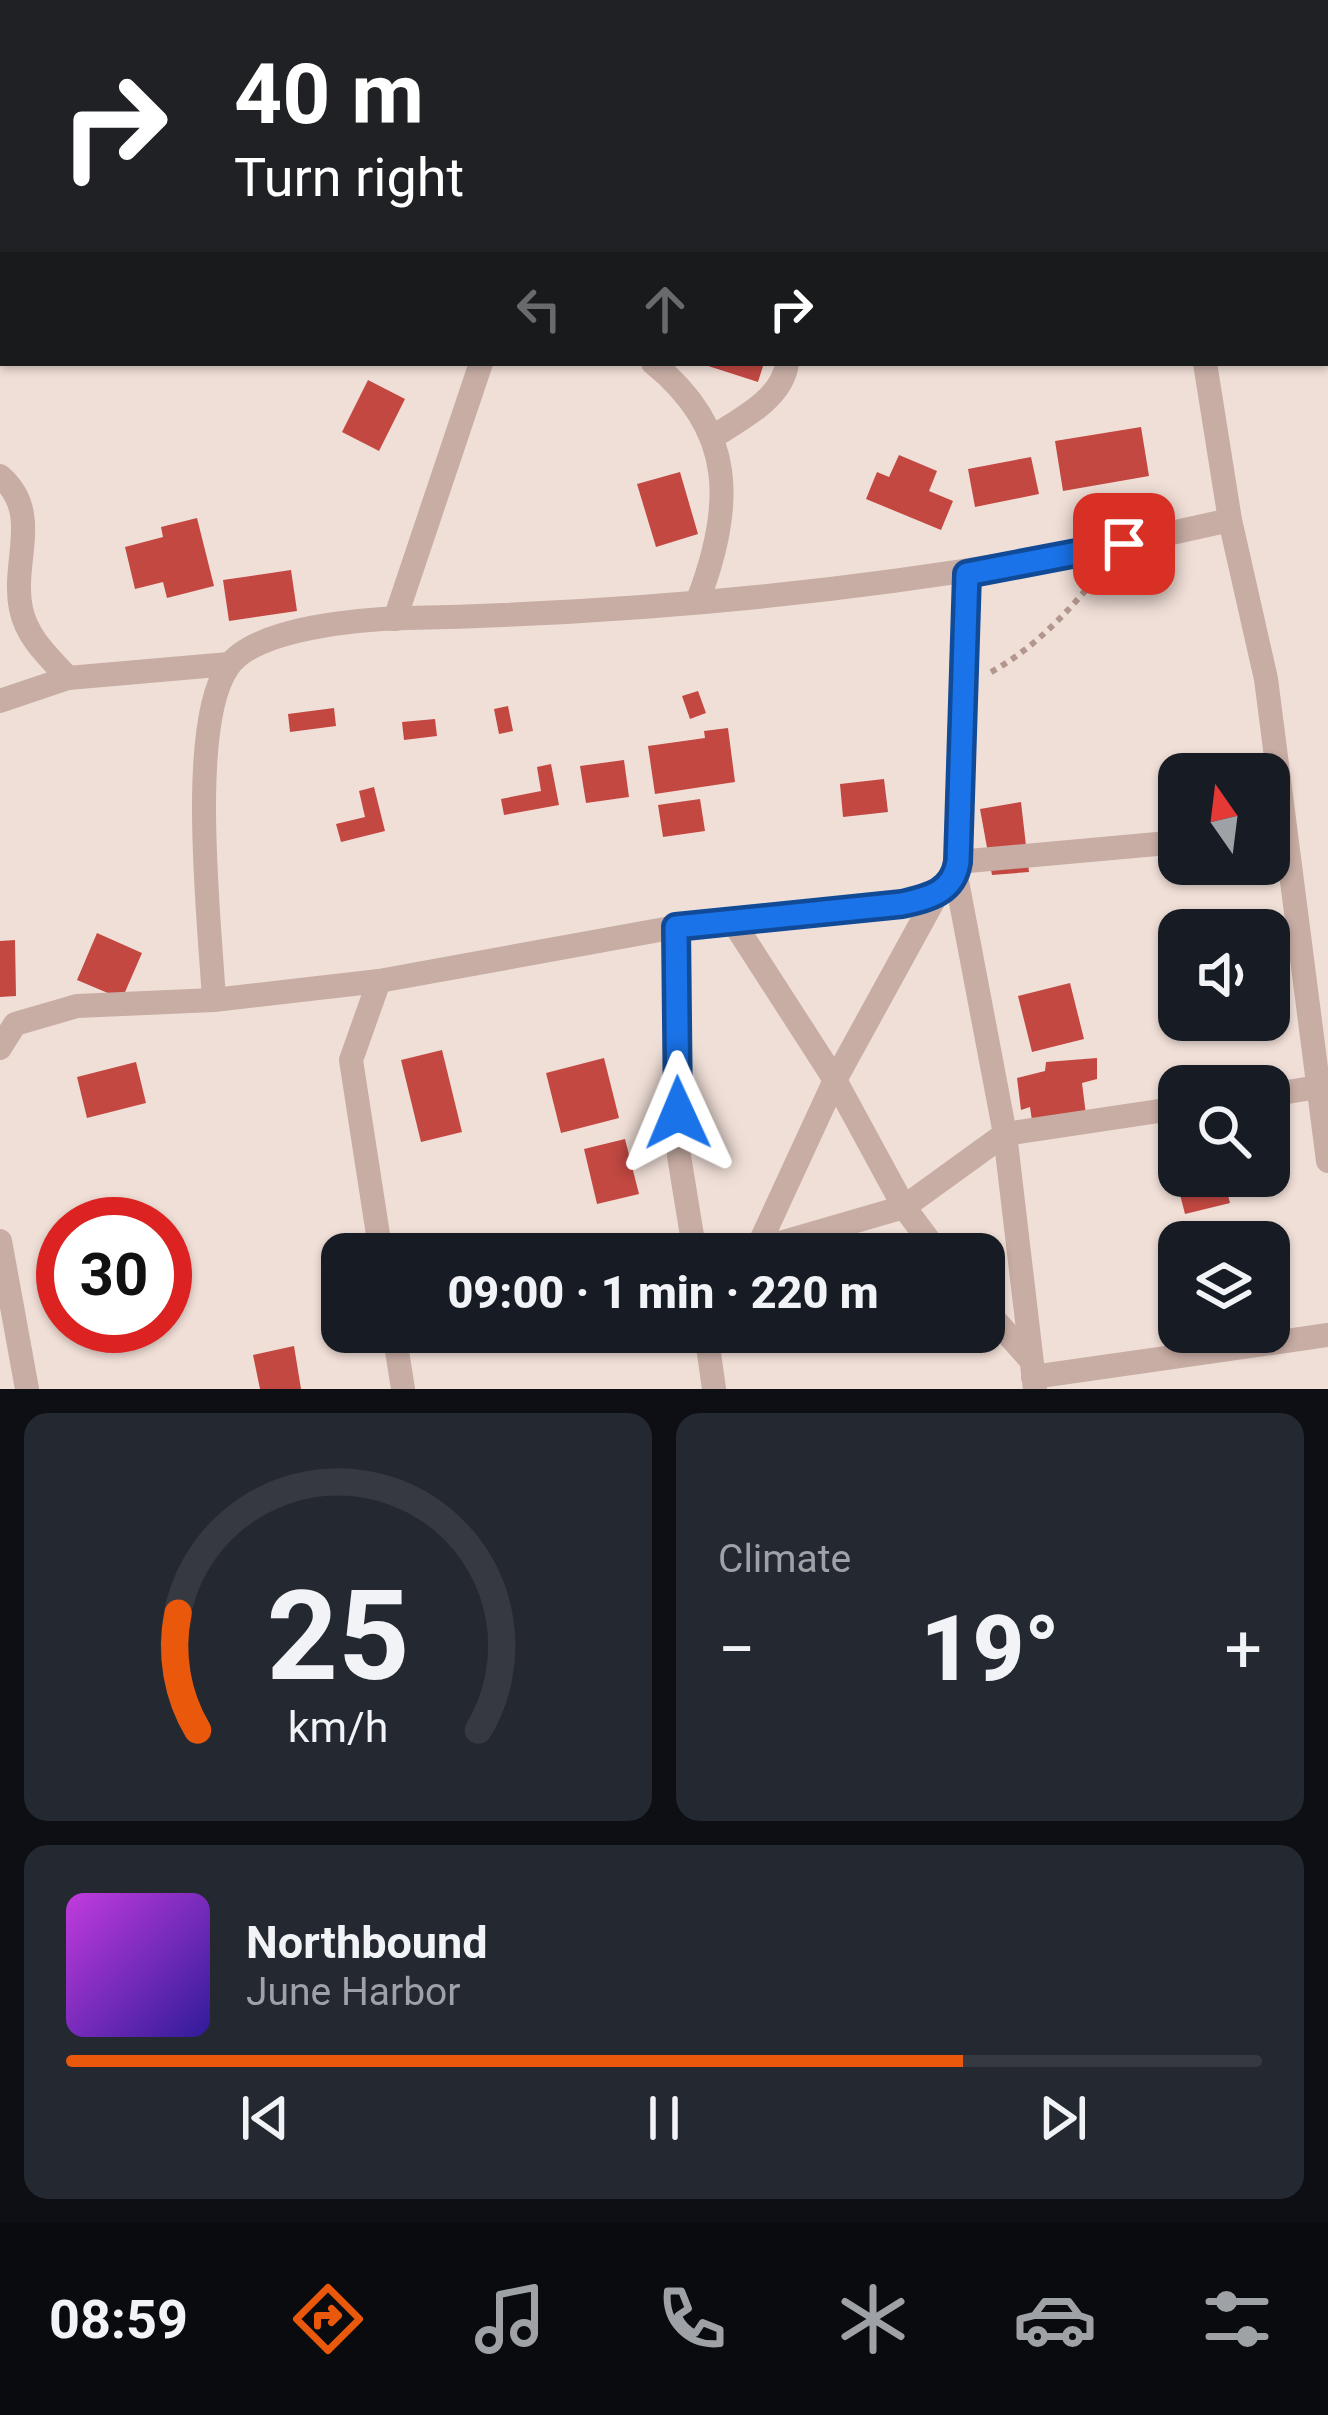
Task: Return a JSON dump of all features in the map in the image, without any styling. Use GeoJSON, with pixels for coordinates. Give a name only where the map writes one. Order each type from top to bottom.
{"type":"FeatureCollection","features":[{"type":"Feature","properties":{"kind":"street"},"geometry":{"type":"LineString","coordinates":[[395,619],[480,366]]}},
{"type":"Feature","properties":{"kind":"street"},"geometry":{"type":"LineString","coordinates":[[657,366],[688,391],[714,436],[722,522],[698,600]]}},
{"type":"Feature","properties":{"kind":"street"},"geometry":{"type":"LineString","coordinates":[[714,436],[759,408],[786,366]]}},
{"type":"Feature","properties":{"kind":"street"},"geometry":{"type":"LineString","coordinates":[[1204,366],[1230,520],[1266,679],[1272,753]]}},
{"type":"Feature","properties":{"kind":"street"},"geometry":{"type":"LineString","coordinates":[[0,476],[22,505],[21,610],[33,640],[68,678]]}},
{"type":"Feature","properties":{"kind":"street"},"geometry":{"type":"LineString","coordinates":[[0,701],[68,678],[229,664],[260,644],[309,628],[395,619],[552,615],[967,574],[1230,520]]}},
{"type":"Feature","properties":{"kind":"street"},"geometry":{"type":"LineString","coordinates":[[967,574],[957,869],[1005,1134],[1033,1376]]}},
{"type":"Feature","properties":{"kind":"street"},"geometry":{"type":"LineString","coordinates":[[214,1000],[206,751],[213,701],[229,664]]}},
{"type":"Feature","properties":{"kind":"street"},"geometry":{"type":"LineString","coordinates":[[759,1233],[835,1080],[936,896],[957,869],[1158,845]]}},
{"type":"Feature","properties":{"kind":"street"},"geometry":{"type":"LineString","coordinates":[[1286,885],[1328,1161]]}},
{"type":"Feature","properties":{"kind":"street"},"geometry":{"type":"LineString","coordinates":[[0,1048],[8,1022],[77,1006],[214,1000],[379,980],[676,927],[902,904],[936,896]]}},
{"type":"Feature","properties":{"kind":"street"},"geometry":{"type":"LineString","coordinates":[[731,920],[835,1080],[904,1207],[923,1233]]}},
{"type":"Feature","properties":{"kind":"street"},"geometry":{"type":"LineString","coordinates":[[676,927],[679,1156],[692,1233]]}},
{"type":"Feature","properties":{"kind":"street"},"geometry":{"type":"LineString","coordinates":[[378,1233],[351,1060],[379,980]]}},
{"type":"Feature","properties":{"kind":"street"},"geometry":{"type":"LineString","coordinates":[[1290,1092],[1318,1087]]}},
{"type":"Feature","properties":{"kind":"street"},"geometry":{"type":"LineString","coordinates":[[813,1233],[904,1207],[1005,1134],[1158,1111]]}},
{"type":"Feature","properties":{"kind":"street"},"geometry":{"type":"LineString","coordinates":[[0,1241],[27,1389]]}},
{"type":"Feature","properties":{"kind":"street"},"geometry":{"type":"LineString","coordinates":[[1033,1376],[1328,1335]]}},
{"type":"Feature","properties":{"kind":"street"},"geometry":{"type":"LineString","coordinates":[[1005,1337],[1033,1376]]}},
{"type":"Feature","properties":{"kind":"street"},"geometry":{"type":"LineString","coordinates":[[397,1353],[403,1389]]}},
{"type":"Feature","properties":{"kind":"street"},"geometry":{"type":"LineString","coordinates":[[709,1353],[714,1389]]}},
{"type":"Feature","properties":{"kind":"path"},"geometry":{"type":"LineString","coordinates":[[961,687],[1018,657],[1124,544]]}},
{"type":"Feature","properties":{"kind":"building"},"geometry":{"type":"Polygon","coordinates":[[[708,366],[763,366],[758,382],[708,366]]]}},
{"type":"Feature","properties":{"kind":"building"},"geometry":{"type":"Polygon","coordinates":[[[368,380],[405,399],[379,451],[342,432],[368,380]]]}},
{"type":"Feature","properties":{"kind":"building"},"geometry":{"type":"Polygon","coordinates":[[[1141,427],[1149,476],[1063,491],[1055,441],[1141,427]]]}},
{"type":"Feature","properties":{"kind":"building"},"geometry":{"type":"Polygon","coordinates":[[[899,455],[937,471],[929,491],[953,501],[941,530],[866,499],[877,472],[889,477],[899,455]]]}},
{"type":"Feature","properties":{"kind":"building"},"geometry":{"type":"Polygon","coordinates":[[[1031,457],[1039,494],[975,507],[968,469],[1031,457]]]}},
{"type":"Feature","properties":{"kind":"building"},"geometry":{"type":"Polygon","coordinates":[[[680,472],[698,534],[656,547],[637,484],[680,472]]]}},
{"type":"Feature","properties":{"kind":"building"},"geometry":{"type":"Polygon","coordinates":[[[197,518],[214,586],[167,598],[163,582],[135,589],[125,547],[163,537],[161,527],[197,518]]]}},
{"type":"Feature","properties":{"kind":"building"},"geometry":{"type":"Polygon","coordinates":[[[291,570],[297,611],[229,621],[223,580],[291,570]]]}},
{"type":"Feature","properties":{"kind":"building"},"geometry":{"type":"Polygon","coordinates":[[[698,691],[706,713],[690,719],[682,696],[698,691]]]}},
{"type":"Feature","properties":{"kind":"building"},"geometry":{"type":"Polygon","coordinates":[[[508,706],[513,731],[499,734],[494,709],[508,706]]]}},
{"type":"Feature","properties":{"kind":"building"},"geometry":{"type":"Polygon","coordinates":[[[334,708],[336,726],[290,732],[288,714],[334,708]]]}},
{"type":"Feature","properties":{"kind":"building"},"geometry":{"type":"Polygon","coordinates":[[[435,719],[437,736],[404,740],[402,722],[435,719]]]}},
{"type":"Feature","properties":{"kind":"building"},"geometry":{"type":"Polygon","coordinates":[[[728,728],[735,782],[655,794],[648,746],[705,738],[704,731],[728,728]]]}},
{"type":"Feature","properties":{"kind":"building"},"geometry":{"type":"Polygon","coordinates":[[[624,760],[629,797],[586,803],[580,766],[624,760]]]}},
{"type":"Feature","properties":{"kind":"building"},"geometry":{"type":"Polygon","coordinates":[[[551,764],[559,805],[504,815],[501,799],[541,791],[537,767],[551,764]]]}},
{"type":"Feature","properties":{"kind":"building"},"geometry":{"type":"Polygon","coordinates":[[[884,779],[888,812],[843,817],[840,784],[884,779]]]}},
{"type":"Feature","properties":{"kind":"building"},"geometry":{"type":"Polygon","coordinates":[[[374,787],[385,831],[341,842],[336,824],[365,817],[359,791],[374,787]]]}},
{"type":"Feature","properties":{"kind":"building"},"geometry":{"type":"Polygon","coordinates":[[[700,799],[705,831],[663,837],[658,805],[700,799]]]}},
{"type":"Feature","properties":{"kind":"building"},"geometry":{"type":"Polygon","coordinates":[[[1021,802],[1029,872],[992,875],[980,809],[1021,802]]]}},
{"type":"Feature","properties":{"kind":"building"},"geometry":{"type":"Polygon","coordinates":[[[97,933],[142,953],[122,999],[77,980],[97,933]]]}},
{"type":"Feature","properties":{"kind":"building"},"geometry":{"type":"Polygon","coordinates":[[[15,940],[16,996],[0,997],[0,941],[15,940]]]}},
{"type":"Feature","properties":{"kind":"building"},"geometry":{"type":"Polygon","coordinates":[[[1070,983],[1084,1039],[1032,1052],[1018,996],[1070,983]]]}},
{"type":"Feature","properties":{"kind":"building"},"geometry":{"type":"Polygon","coordinates":[[[442,1050],[462,1132],[421,1142],[401,1060],[442,1050]]]}},
{"type":"Feature","properties":{"kind":"building"},"geometry":{"type":"Polygon","coordinates":[[[604,1058],[619,1118],[561,1133],[546,1073],[604,1058]]]}},
{"type":"Feature","properties":{"kind":"building"},"geometry":{"type":"Polygon","coordinates":[[[1097,1058],[1097,1079],[1082,1083],[1088,1131],[1035,1141],[1030,1107],[1021,1110],[1017,1078],[1045,1071],[1046,1062],[1097,1058]]]}},
{"type":"Feature","properties":{"kind":"building"},"geometry":{"type":"Polygon","coordinates":[[[136,1062],[146,1103],[87,1118],[77,1077],[136,1062]]]}},
{"type":"Feature","properties":{"kind":"building"},"geometry":{"type":"Polygon","coordinates":[[[625,1139],[639,1194],[597,1204],[584,1149],[625,1139]]]}},
{"type":"Feature","properties":{"kind":"building"},"geometry":{"type":"Polygon","coordinates":[[[1181,1197],[1228,1197],[1230,1203],[1185,1214],[1181,1197]]]}},
{"type":"Feature","properties":{"kind":"building"},"geometry":{"type":"Polygon","coordinates":[[[294,1346],[301,1389],[260,1389],[253,1355],[294,1346]]]}},
{"type":"Feature","properties":{"kind":"route"},"geometry":{"type":"LineString","coordinates":[[678,1113],[676,927],[902,904],[936,896],[956,876],[958,862],[967,574],[1124,544]]}}]}
